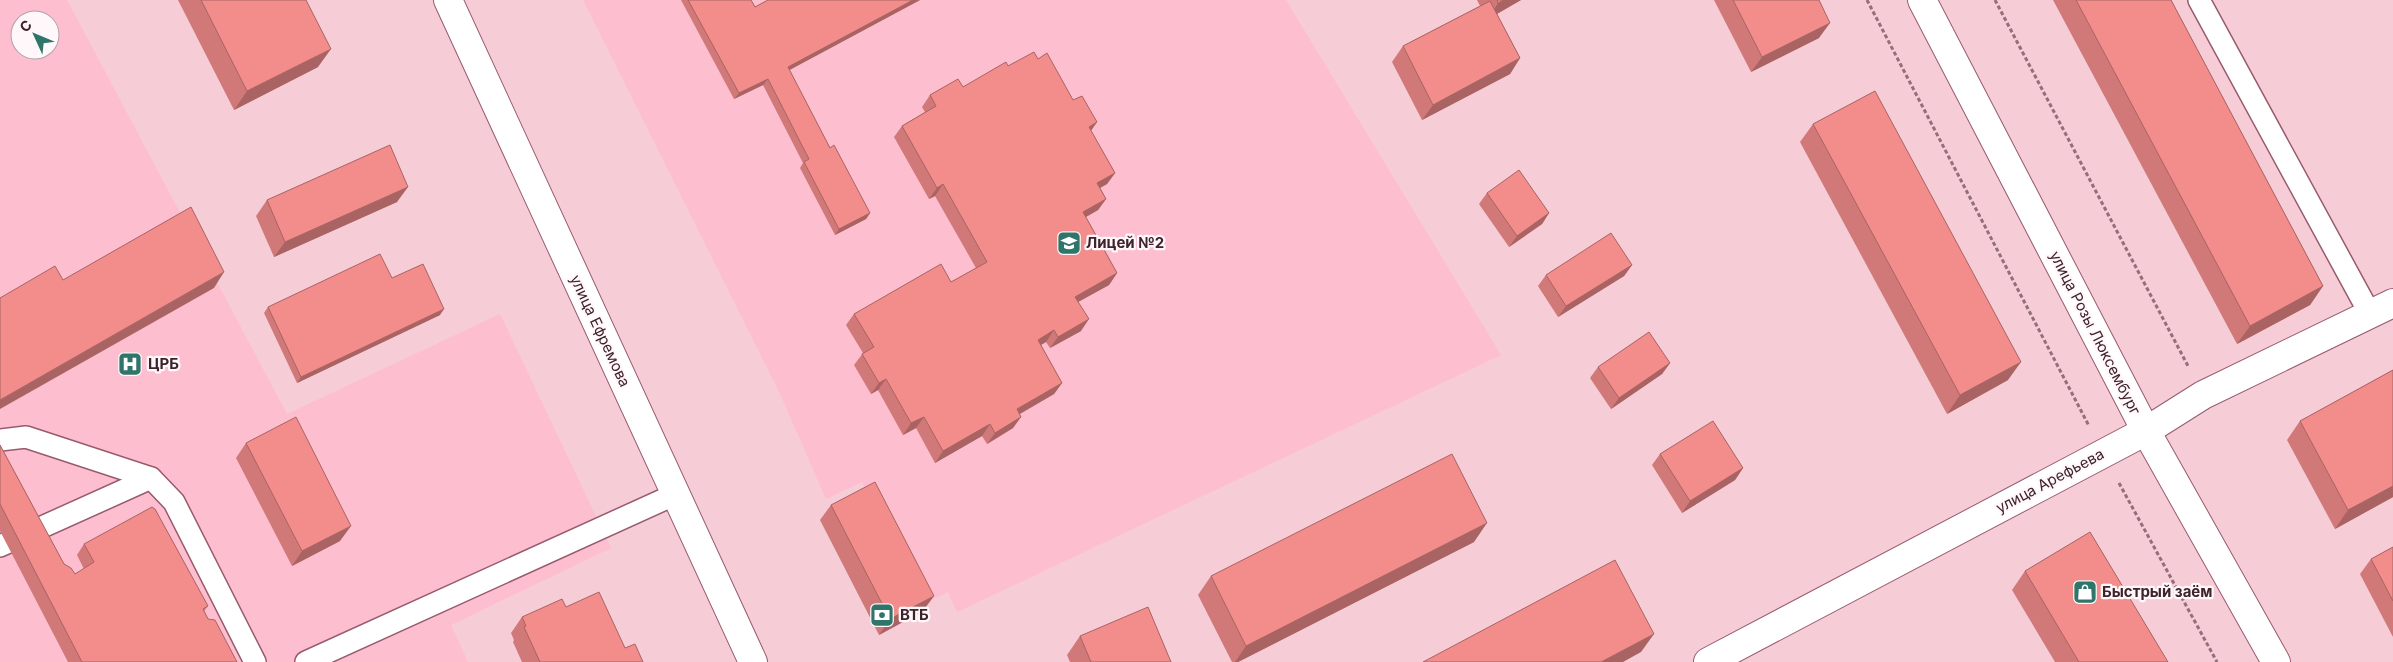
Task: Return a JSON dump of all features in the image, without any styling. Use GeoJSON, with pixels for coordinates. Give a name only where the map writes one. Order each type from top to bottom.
{"type":"FeatureCollection","features":[{"type":"Feature","properties":{"kind":"street","name":"улица Ефремова"},"geometry":{"type":"LineString","coordinates":[[448,0],[753,662]]}},
{"type":"Feature","properties":{"kind":"street","name":"улица Розы Люксембург"},"geometry":{"type":"LineString","coordinates":[[1922,0],[2146,431],[2276,662]]}},
{"type":"Feature","properties":{"kind":"street","name":"улица Арефьева"},"geometry":{"type":"LineString","coordinates":[[1708,662],[2146,431],[2203,395],[2382,308]]}},
{"type":"Feature","properties":{"kind":"lane"},"geometry":{"type":"LineString","coordinates":[[2199,0],[2382,308]]}},
{"type":"Feature","properties":{"kind":"lane"},"geometry":{"type":"LineString","coordinates":[[0,440],[26,437],[151,478],[174,502],[254,662]]}},
{"type":"Feature","properties":{"kind":"lane"},"geometry":{"type":"LineString","coordinates":[[0,546],[151,478]]}},
{"type":"Feature","properties":{"kind":"lane"},"geometry":{"type":"LineString","coordinates":[[306,662],[676,494]]}},
{"type":"Feature","properties":{"kind":"path"},"geometry":{"type":"LineString","coordinates":[[1867,0],[2102,453],[2217,662]]}},
{"type":"Feature","properties":{"kind":"path"},"geometry":{"type":"LineString","coordinates":[[1995,0],[2203,395]]}},
{"type":"Feature","properties":{"kind":"shaded area","name":"ЦРБ"},"geometry":{"type":"Polygon","coordinates":[[[0,0],[67,0],[287,414],[500,314],[611,548],[451,625],[468,662],[0,662],[0,0]]]}},
{"type":"Feature","properties":{"kind":"shaded area","name":"Лицей №2"},"geometry":{"type":"Polygon","coordinates":[[[583,0],[1286,0],[1501,355],[957,612],[948,592],[921,605],[862,482],[826,499],[781,396],[583,0]]]}},
{"type":"Feature","properties":{"kind":"building"},"geometry":{"type":"Polygon","coordinates":[[[201,0],[306,0],[331,49],[247,91],[201,0]]]}},
{"type":"Feature","properties":{"kind":"building"},"geometry":{"type":"Polygon","coordinates":[[[688,0],[751,0],[755,7],[768,0],[913,0],[788,67],[830,148],[834,145],[870,213],[839,229],[804,162],[809,159],[768,79],[739,93],[688,0]]]}},
{"type":"Feature","properties":{"kind":"building"},"geometry":{"type":"Polygon","coordinates":[[[1733,0],[1819,0],[1830,23],[1762,57],[1733,0]]]}},
{"type":"Feature","properties":{"kind":"building"},"geometry":{"type":"Polygon","coordinates":[[[2076,0],[2171,0],[2323,286],[2250,326],[2076,0]]]}},
{"type":"Feature","properties":{"kind":"building"},"geometry":{"type":"Polygon","coordinates":[[[1490,1],[1520,58],[1433,105],[1403,46],[1490,1]]]}},
{"type":"Feature","properties":{"kind":"building"},"geometry":{"type":"Polygon","coordinates":[[[1034,52],[1038,59],[1047,53],[1073,100],[1082,96],[1097,122],[1089,127],[1115,173],[1097,183],[1106,199],[1083,212],[1117,273],[1075,297],[1089,319],[1058,337],[1054,330],[1038,340],[1062,383],[1017,409],[1021,417],[995,433],[990,424],[943,451],[924,417],[911,423],[886,379],[879,383],[862,354],[874,347],[854,314],[941,264],[951,282],[987,262],[943,184],[937,188],[902,126],[936,106],[930,95],[958,79],[963,87],[1006,62],[1008,66],[1034,52]]]}},
{"type":"Feature","properties":{"kind":"building"},"geometry":{"type":"Polygon","coordinates":[[[1875,91],[2021,362],[1960,395],[1813,124],[1875,91]]]}},
{"type":"Feature","properties":{"kind":"building"},"geometry":{"type":"Polygon","coordinates":[[[390,145],[408,187],[285,242],[267,200],[390,145]]]}},
{"type":"Feature","properties":{"kind":"building"},"geometry":{"type":"Polygon","coordinates":[[[1519,170],[1549,213],[1517,236],[1487,193],[1519,170]]]}},
{"type":"Feature","properties":{"kind":"building"},"geometry":{"type":"Polygon","coordinates":[[[191,207],[224,272],[0,400],[0,298],[55,266],[63,280],[191,207]]]}},
{"type":"Feature","properties":{"kind":"building"},"geometry":{"type":"Polygon","coordinates":[[[1611,233],[1632,265],[1566,306],[1546,275],[1611,233]]]}},
{"type":"Feature","properties":{"kind":"building"},"geometry":{"type":"Polygon","coordinates":[[[380,254],[392,278],[423,264],[444,309],[301,377],[268,307],[380,254]]]}},
{"type":"Feature","properties":{"kind":"building"},"geometry":{"type":"Polygon","coordinates":[[[1649,332],[1670,363],[1619,398],[1598,367],[1649,332]]]}},
{"type":"Feature","properties":{"kind":"building"},"geometry":{"type":"Polygon","coordinates":[[[2393,370],[2393,486],[2348,510],[2300,421],[2393,370]]]}},
{"type":"Feature","properties":{"kind":"building"},"geometry":{"type":"Polygon","coordinates":[[[296,417],[351,526],[302,551],[246,443],[296,417]]]}},
{"type":"Feature","properties":{"kind":"building"},"geometry":{"type":"Polygon","coordinates":[[[1713,421],[1743,468],[1690,501],[1660,454],[1713,421]]]}},
{"type":"Feature","properties":{"kind":"building"},"geometry":{"type":"Polygon","coordinates":[[[0,445],[64,564],[71,568],[75,574],[94,562],[84,544],[152,507],[155,509],[208,606],[203,609],[208,619],[215,620],[237,662],[82,662],[0,504],[0,445]]]}},
{"type":"Feature","properties":{"kind":"building"},"geometry":{"type":"Polygon","coordinates":[[[1452,454],[1487,523],[1246,646],[1211,576],[1452,454]]]}},
{"type":"Feature","properties":{"kind":"building"},"geometry":{"type":"Polygon","coordinates":[[[875,482],[934,596],[890,619],[831,505],[875,482]]]}},
{"type":"Feature","properties":{"kind":"building"},"geometry":{"type":"Polygon","coordinates":[[[2090,532],[2168,662],[2079,662],[2025,571],[2090,532]]]}},
{"type":"Feature","properties":{"kind":"building"},"geometry":{"type":"Polygon","coordinates":[[[2393,547],[2393,601],[2371,559],[2393,547]]]}},
{"type":"Feature","properties":{"kind":"building"},"geometry":{"type":"Polygon","coordinates":[[[1615,560],[1654,634],[1601,662],[1423,662],[1615,560]]]}},
{"type":"Feature","properties":{"kind":"building"},"geometry":{"type":"Polygon","coordinates":[[[599,592],[625,648],[635,644],[643,662],[540,662],[524,627],[526,626],[522,617],[562,599],[566,607],[599,592]]]}},
{"type":"Feature","properties":{"kind":"building"},"geometry":{"type":"Polygon","coordinates":[[[1148,607],[1171,662],[1091,662],[1080,636],[1148,607]]]}},
{"type":"Feature","properties":{"kind":"place","name":"Лицей №2"},"geometry":{"type":"Point","coordinates":[1069,243]}},
{"type":"Feature","properties":{"kind":"place","name":"ЦРБ"},"geometry":{"type":"Point","coordinates":[130,364]}},
{"type":"Feature","properties":{"kind":"place","name":"Быстрый заём"},"geometry":{"type":"Point","coordinates":[2085,592]}},
{"type":"Feature","properties":{"kind":"place","name":"ВТБ"},"geometry":{"type":"Point","coordinates":[882,615]}}]}
